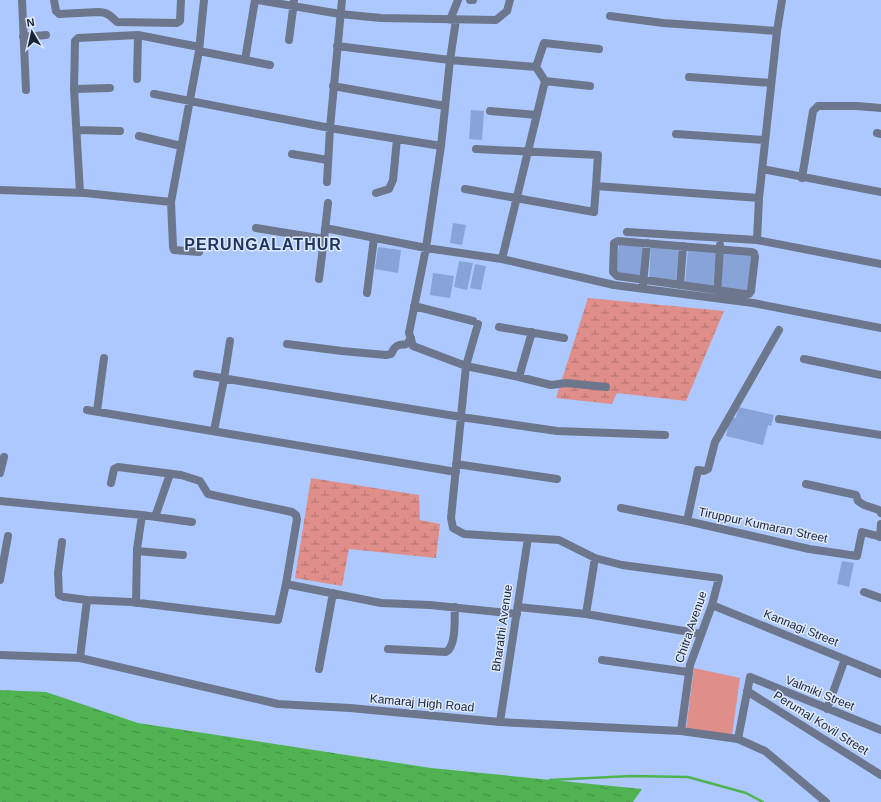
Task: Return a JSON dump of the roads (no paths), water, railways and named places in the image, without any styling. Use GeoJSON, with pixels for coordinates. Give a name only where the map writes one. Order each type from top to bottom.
{"type":"FeatureCollection","features":[{"type":"Feature","properties":{"kind":"street"},"geometry":{"type":"LineString","coordinates":[[22,0],[26,90]]}},
{"type":"Feature","properties":{"kind":"street"},"geometry":{"type":"LineString","coordinates":[[54,0],[56,11],[59,14],[98,12],[109,15],[117,22],[177,23],[180,21],[181,0]]}},
{"type":"Feature","properties":{"kind":"street"},"geometry":{"type":"LineString","coordinates":[[199,252],[178,251],[174,250],[172,247],[171,202],[199,49],[204,0]]}},
{"type":"Feature","properties":{"kind":"street"},"geometry":{"type":"LineString","coordinates":[[245,60],[256,0],[294,3],[340,14],[381,18],[453,20],[496,20],[507,11],[510,0]]}},
{"type":"Feature","properties":{"kind":"street"},"geometry":{"type":"LineString","coordinates":[[327,182],[333,86],[342,0]]}},
{"type":"Feature","properties":{"kind":"street"},"geometry":{"type":"LineString","coordinates":[[458,0],[453,20],[441,146],[426,248],[409,333],[413,346],[466,366],[551,384],[566,383],[606,387]]}},
{"type":"Feature","properties":{"kind":"street"},"geometry":{"type":"LineString","coordinates":[[757,240],[758,198],[777,31],[782,0]]}},
{"type":"Feature","properties":{"kind":"street"},"geometry":{"type":"LineString","coordinates":[[289,40],[294,3]]}},
{"type":"Feature","properties":{"kind":"street"},"geometry":{"type":"LineString","coordinates":[[610,16],[663,23],[777,31]]}},
{"type":"Feature","properties":{"kind":"street"},"geometry":{"type":"LineString","coordinates":[[23,37],[46,35]]}},
{"type":"Feature","properties":{"kind":"street"},"geometry":{"type":"LineString","coordinates":[[137,79],[138,35]]}},
{"type":"Feature","properties":{"kind":"street"},"geometry":{"type":"LineString","coordinates":[[80,193],[74,90],[74,42],[76,39],[138,35],[270,65]]}},
{"type":"Feature","properties":{"kind":"street"},"geometry":{"type":"LineString","coordinates":[[536,67],[544,43],[599,49]]}},
{"type":"Feature","properties":{"kind":"street"},"geometry":{"type":"LineString","coordinates":[[337,46],[450,60],[536,67]]}},
{"type":"Feature","properties":{"kind":"street"},"geometry":{"type":"LineString","coordinates":[[502,259],[545,81],[536,67]]}},
{"type":"Feature","properties":{"kind":"street"},"geometry":{"type":"LineString","coordinates":[[689,77],[771,83]]}},
{"type":"Feature","properties":{"kind":"street"},"geometry":{"type":"LineString","coordinates":[[545,81],[590,86]]}},
{"type":"Feature","properties":{"kind":"street"},"geometry":{"type":"LineString","coordinates":[[333,86],[445,106]]}},
{"type":"Feature","properties":{"kind":"street"},"geometry":{"type":"LineString","coordinates":[[74,90],[110,88]]}},
{"type":"Feature","properties":{"kind":"street"},"geometry":{"type":"LineString","coordinates":[[154,94],[330,128],[441,146]]}},
{"type":"Feature","properties":{"kind":"street"},"geometry":{"type":"LineString","coordinates":[[802,178],[813,111],[818,106],[881,108]]}},
{"type":"Feature","properties":{"kind":"street"},"geometry":{"type":"LineString","coordinates":[[490,111],[536,115]]}},
{"type":"Feature","properties":{"kind":"street"},"geometry":{"type":"LineString","coordinates":[[77,130],[120,131]]}},
{"type":"Feature","properties":{"kind":"street"},"geometry":{"type":"LineString","coordinates":[[676,134],[765,140]]}},
{"type":"Feature","properties":{"kind":"street"},"geometry":{"type":"LineString","coordinates":[[139,136],[181,146]]}},
{"type":"Feature","properties":{"kind":"street"},"geometry":{"type":"LineString","coordinates":[[376,193],[389,189],[393,180],[397,139]]}},
{"type":"Feature","properties":{"kind":"street"},"geometry":{"type":"LineString","coordinates":[[465,189],[594,212],[598,155],[476,149]]}},
{"type":"Feature","properties":{"kind":"street"},"geometry":{"type":"LineString","coordinates":[[292,154],[328,160]]}},
{"type":"Feature","properties":{"kind":"street"},"geometry":{"type":"LineString","coordinates":[[762,169],[802,178],[881,192]]}},
{"type":"Feature","properties":{"kind":"street"},"geometry":{"type":"LineString","coordinates":[[596,186],[758,198]]}},
{"type":"Feature","properties":{"kind":"street"},"geometry":{"type":"LineString","coordinates":[[0,190],[80,193],[171,202]]}},
{"type":"Feature","properties":{"kind":"street"},"geometry":{"type":"LineString","coordinates":[[319,279],[328,203]]}},
{"type":"Feature","properties":{"kind":"street"},"geometry":{"type":"LineString","coordinates":[[256,228],[324,239]]}},
{"type":"Feature","properties":{"kind":"street"},"geometry":{"type":"LineString","coordinates":[[325,228],[426,248],[502,259],[614,285],[717,294],[750,293],[755,257],[754,253],[750,251],[618,241],[614,243],[614,274],[617,276],[680,285],[717,294],[753,303],[881,328]]}},
{"type":"Feature","properties":{"kind":"street"},"geometry":{"type":"LineString","coordinates":[[627,232],[757,240],[881,264]]}},
{"type":"Feature","properties":{"kind":"street"},"geometry":{"type":"LineString","coordinates":[[367,293],[374,238]]}},
{"type":"Feature","properties":{"kind":"street"},"geometry":{"type":"LineString","coordinates":[[717,294],[720,238]]}},
{"type":"Feature","properties":{"kind":"street"},"geometry":{"type":"LineString","coordinates":[[642,288],[647,243]]}},
{"type":"Feature","properties":{"kind":"street"},"geometry":{"type":"LineString","coordinates":[[680,285],[683,246]]}},
{"type":"Feature","properties":{"kind":"street"},"geometry":{"type":"LineString","coordinates":[[414,306],[475,322],[466,366],[451,518],[453,528],[464,534],[559,540],[595,558],[586,614]]}},
{"type":"Feature","properties":{"kind":"street"},"geometry":{"type":"LineString","coordinates":[[499,327],[564,338]]}},
{"type":"Feature","properties":{"kind":"street"},"geometry":{"type":"LineString","coordinates":[[687,521],[698,470],[704,471],[708,469],[715,442],[779,330]]}},
{"type":"Feature","properties":{"kind":"street"},"geometry":{"type":"LineString","coordinates":[[519,376],[532,332]]}},
{"type":"Feature","properties":{"kind":"street"},"geometry":{"type":"LineString","coordinates":[[287,344],[386,355],[391,354],[399,345],[405,346],[408,344],[410,338]]}},
{"type":"Feature","properties":{"kind":"street"},"geometry":{"type":"LineString","coordinates":[[214,430],[230,340]]}},
{"type":"Feature","properties":{"kind":"street"},"geometry":{"type":"LineString","coordinates":[[97,411],[104,358]]}},
{"type":"Feature","properties":{"kind":"street"},"geometry":{"type":"LineString","coordinates":[[804,359],[881,375]]}},
{"type":"Feature","properties":{"kind":"street"},"geometry":{"type":"LineString","coordinates":[[197,374],[557,431],[665,436]]}},
{"type":"Feature","properties":{"kind":"street"},"geometry":{"type":"LineString","coordinates":[[87,410],[456,468],[557,479]]}},
{"type":"Feature","properties":{"kind":"street"},"geometry":{"type":"LineString","coordinates":[[779,419],[881,435]]}},
{"type":"Feature","properties":{"kind":"street"},"geometry":{"type":"LineString","coordinates":[[0,473],[4,457]]}},
{"type":"Feature","properties":{"kind":"street"},"geometry":{"type":"LineString","coordinates":[[62,542],[58,573],[59,595],[64,598],[136,603],[278,620],[297,523],[296,515],[292,512],[208,494],[200,481],[170,474],[118,467],[114,469],[112,473],[111,483]]}},
{"type":"Feature","properties":{"kind":"street"},"geometry":{"type":"LineString","coordinates":[[155,517],[170,474]]}},
{"type":"Feature","properties":{"kind":"street"},"geometry":{"type":"LineString","coordinates":[[806,484],[856,495],[858,501],[864,505],[879,510],[881,513]]}},
{"type":"Feature","properties":{"kind":"street"},"geometry":{"type":"LineString","coordinates":[[0,501],[142,515],[192,522]]}},
{"type":"Feature","properties":{"kind":"street","name":"Tiruppur Kumaran Street"},"geometry":{"type":"LineString","coordinates":[[621,508],[687,521],[809,549],[856,556],[862,532],[881,537]]}},
{"type":"Feature","properties":{"kind":"street"},"geometry":{"type":"LineString","coordinates":[[136,603],[137,551],[142,515]]}},
{"type":"Feature","properties":{"kind":"street"},"geometry":{"type":"LineString","coordinates":[[881,524],[881,537]]}},
{"type":"Feature","properties":{"kind":"street"},"geometry":{"type":"LineString","coordinates":[[0,580],[8,536]]}},
{"type":"Feature","properties":{"kind":"street","name":"Bharathi Avenue"},"geometry":{"type":"LineString","coordinates":[[500,722],[528,538]]}},
{"type":"Feature","properties":{"kind":"street"},"geometry":{"type":"LineString","coordinates":[[137,551],[183,555]]}},
{"type":"Feature","properties":{"kind":"street","name":"Chitra Avenue"},"geometry":{"type":"LineString","coordinates":[[595,558],[622,565],[719,578],[712,605],[688,672],[681,730]]}},
{"type":"Feature","properties":{"kind":"street"},"geometry":{"type":"LineString","coordinates":[[286,584],[381,603],[586,614],[701,634]]}},
{"type":"Feature","properties":{"kind":"street"},"geometry":{"type":"LineString","coordinates":[[864,592],[881,598]]}},
{"type":"Feature","properties":{"kind":"street"},"geometry":{"type":"LineString","coordinates":[[319,669],[333,593]]}},
{"type":"Feature","properties":{"kind":"street"},"geometry":{"type":"LineString","coordinates":[[80,658],[87,600]]}},
{"type":"Feature","properties":{"kind":"street","name":"Kannagi Street"},"geometry":{"type":"LineString","coordinates":[[712,605],[881,674]]}},
{"type":"Feature","properties":{"kind":"street"},"geometry":{"type":"LineString","coordinates":[[388,649],[446,652],[451,649],[453,643],[455,607]]}},
{"type":"Feature","properties":{"kind":"street","name":"Kamaraj High Road"},"geometry":{"type":"LineString","coordinates":[[0,655],[80,658],[278,704],[350,708],[500,722],[681,730],[738,739],[765,751],[826,802]]}},
{"type":"Feature","properties":{"kind":"street"},"geometry":{"type":"LineString","coordinates":[[827,709],[845,659]]}},
{"type":"Feature","properties":{"kind":"street"},"geometry":{"type":"LineString","coordinates":[[602,660],[688,672]]}},
{"type":"Feature","properties":{"kind":"street","name":"Valmiki Street"},"geometry":{"type":"LineString","coordinates":[[747,691],[750,678],[881,730]]}},
{"type":"Feature","properties":{"kind":"street"},"geometry":{"type":"LineString","coordinates":[[738,739],[747,691]]}},
{"type":"Feature","properties":{"kind":"street","name":"Perumal Kovil Street"},"geometry":{"type":"LineString","coordinates":[[747,691],[881,775]]}},
{"type":"Feature","properties":{"kind":"water"},"geometry":{"type":"Polygon","coordinates":[[[0,690],[46,692],[138,723],[431,768],[642,789],[633,802],[0,802],[0,690]]]}},
{"type":"Feature","properties":{"kind":"waterway"},"geometry":{"type":"LineString","coordinates":[[550,780],[631,776],[688,777],[746,793],[763,802]]}},
{"type":"Feature","properties":{"kind":"district","name":"PERUNGALATHUR"},"geometry":{"type":"Point","coordinates":[263,244]}}]}
